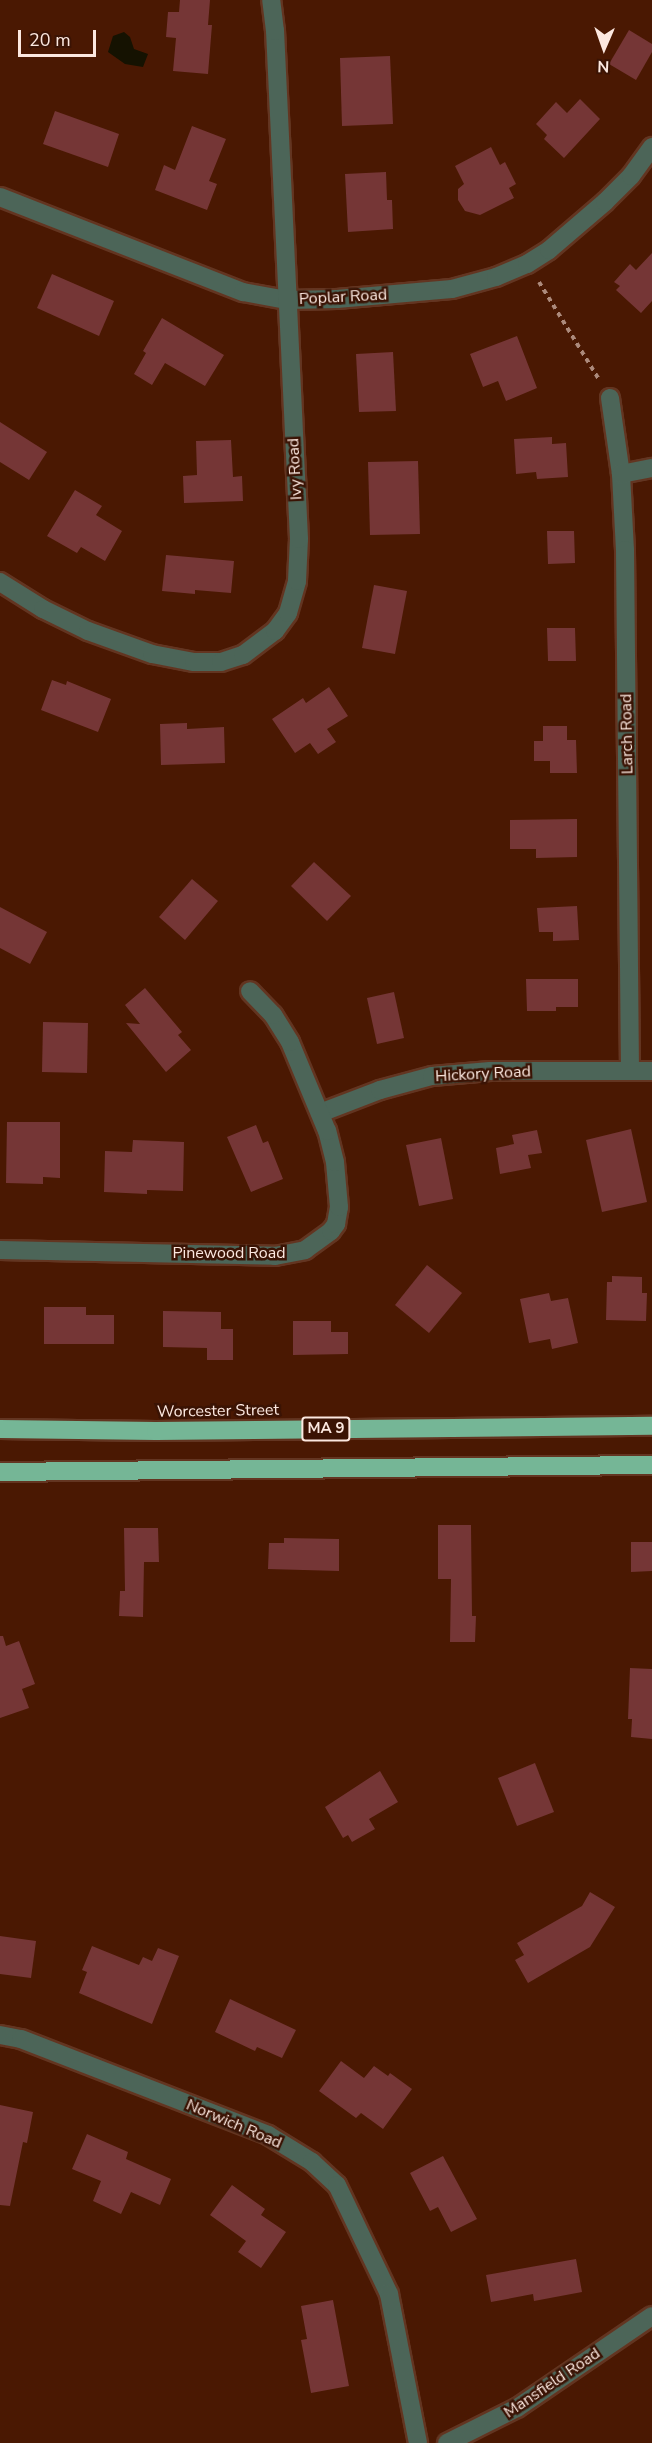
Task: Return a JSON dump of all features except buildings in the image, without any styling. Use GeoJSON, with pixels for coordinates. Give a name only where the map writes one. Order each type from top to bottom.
{"type":"FeatureCollection","features":[{"type":"Feature","properties":{"kind":"highway","name":"Worcester Street"},"geometry":{"type":"LineString","coordinates":[[0,1429],[167,1431],[652,1426]]}},
{"type":"Feature","properties":{"kind":"highway"},"geometry":{"type":"LineString","coordinates":[[0,1472],[652,1465]]}},
{"type":"Feature","properties":{"kind":"street","name":"Ivy Road"},"geometry":{"type":"LineString","coordinates":[[0,582],[66,621],[110,640],[168,658],[208,662],[233,659],[255,648],[274,631],[292,603],[299,568],[275,31],[271,0]]}},
{"type":"Feature","properties":{"kind":"street","name":"Poplar Road"},"geometry":{"type":"LineString","coordinates":[[0,197],[213,282],[256,296],[287,300],[337,299],[452,289],[496,277],[527,264],[549,250],[605,202],[631,176],[652,147]]}},
{"type":"Feature","properties":{"kind":"street","name":"Larch Road"},"geometry":{"type":"LineString","coordinates":[[610,398],[621,474],[625,550],[630,1071]]}},
{"type":"Feature","properties":{"kind":"street"},"geometry":{"type":"LineString","coordinates":[[621,474],[652,468]]}},
{"type":"Feature","properties":{"kind":"street","name":"Pinewood Road"},"geometry":{"type":"LineString","coordinates":[[0,1250],[275,1256],[305,1250],[331,1231],[336,1224],[339,1207],[335,1162],[320,1113],[290,1042],[273,1016],[250,991]]}},
{"type":"Feature","properties":{"kind":"street","name":"Hickory Road"},"geometry":{"type":"LineString","coordinates":[[320,1113],[380,1090],[432,1076],[490,1071],[652,1071]]}},
{"type":"Feature","properties":{"kind":"street","name":"Norwich Road"},"geometry":{"type":"LineString","coordinates":[[0,2035],[21,2039],[268,2135],[312,2162],[337,2185],[389,2294],[418,2443]]}},
{"type":"Feature","properties":{"kind":"street","name":"Mansfield Road"},"geometry":{"type":"LineString","coordinates":[[447,2443],[517,2408],[652,2316]]}},
{"type":"Feature","properties":{"kind":"path"},"geometry":{"type":"LineString","coordinates":[[527,264],[610,398]]}},
{"type":"Feature","properties":{"kind":"shaded area"},"geometry":{"type":"Polygon","coordinates":[[[124,32],[130,37],[134,49],[148,54],[143,67],[125,64],[108,52],[113,36],[124,32]]]}}]}
